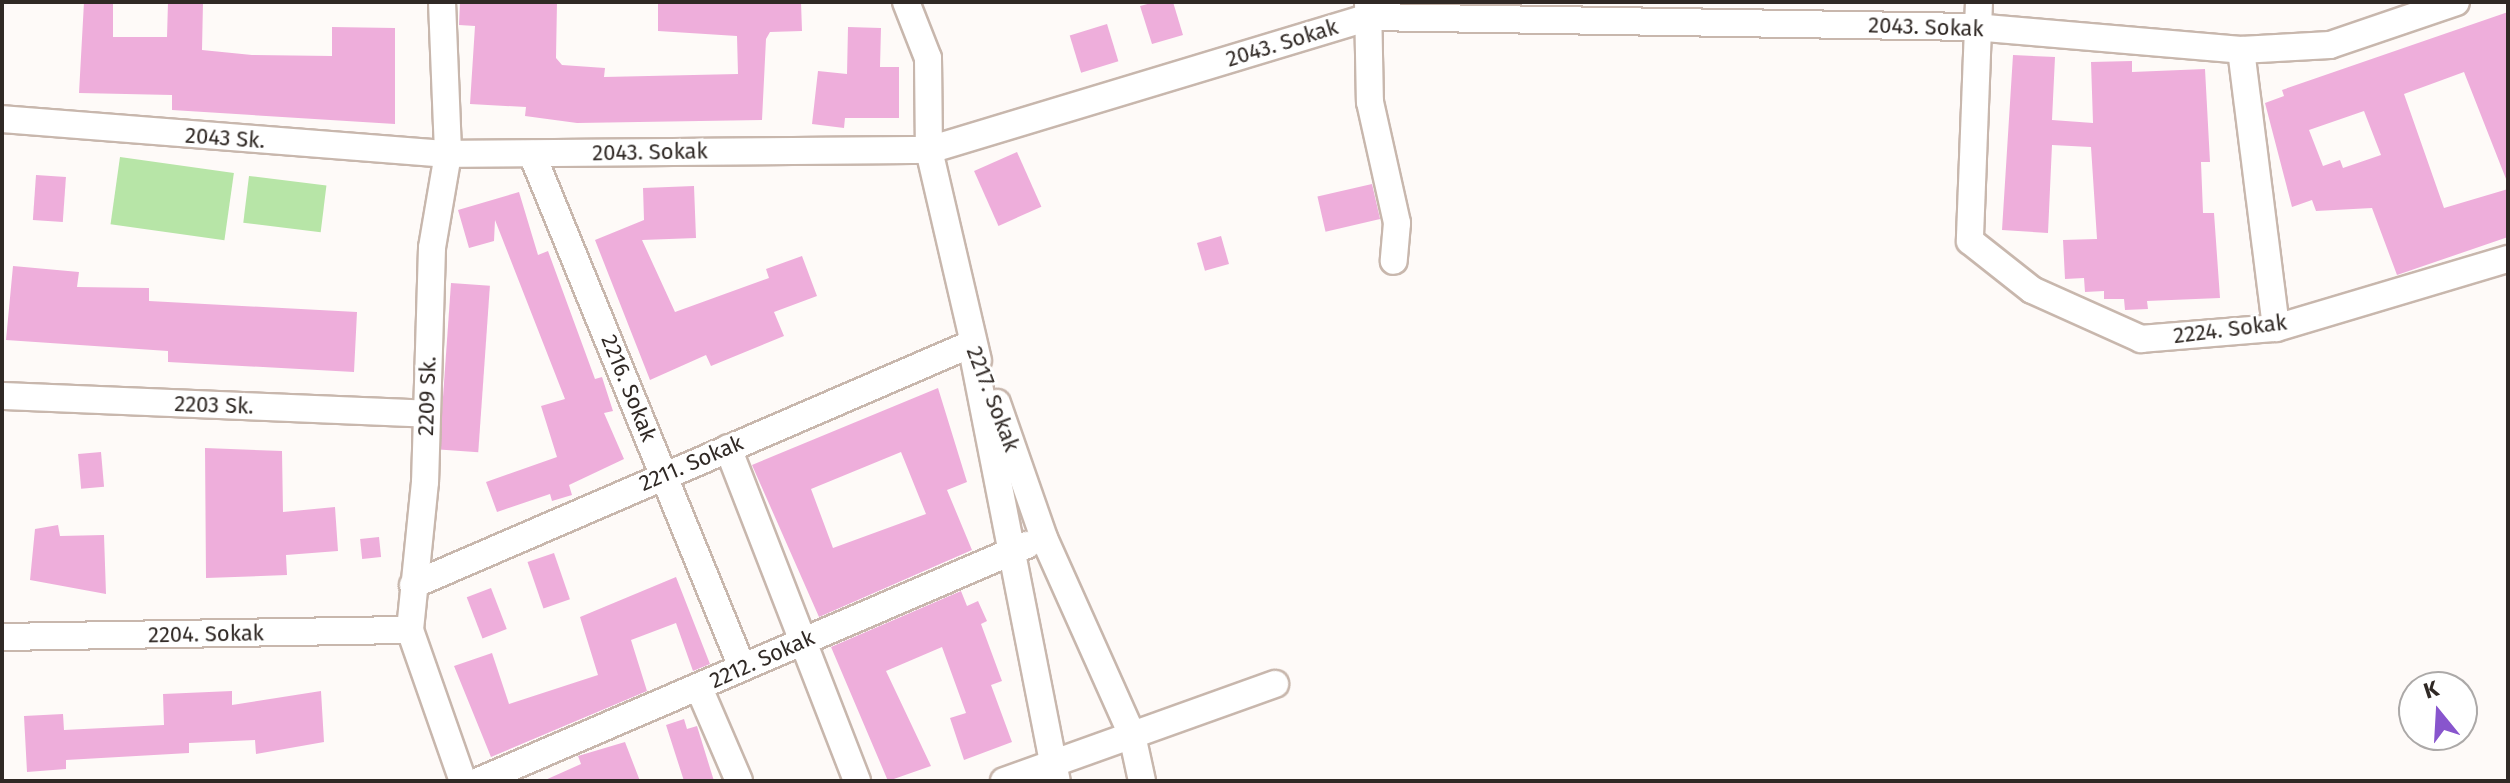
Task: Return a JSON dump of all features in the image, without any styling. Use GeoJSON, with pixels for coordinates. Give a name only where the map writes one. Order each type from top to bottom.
{"type":"FeatureCollection","features":[{"type":"Feature","properties":{"kind":"street","name":"2209 Sk."},"geometry":{"type":"LineString","coordinates":[[442,2],[448,154],[432,248],[427,414],[410,630],[463,781]]}},
{"type":"Feature","properties":{"kind":"street","name":"2217. Sokak"},"geometry":{"type":"LineString","coordinates":[[906,2],[928,58],[929,150],[971,344],[1044,538],[1132,735],[1142,781]]}},
{"type":"Feature","properties":{"kind":"street","name":"2043. Sokak"},"geometry":{"type":"LineString","coordinates":[[448,154],[929,150],[1369,9],[1977,14],[2241,50],[2330,45],[2456,2]]}},
{"type":"Feature","properties":{"kind":"street"},"geometry":{"type":"LineString","coordinates":[[1369,9],[1370,102],[1397,223],[1394,261]]}},
{"type":"Feature","properties":{"kind":"street","name":"2224. Sokak"},"geometry":{"type":"LineString","coordinates":[[1977,14],[1970,241],[2032,290],[2141,339],[2276,328],[2508,259]]}},
{"type":"Feature","properties":{"kind":"street"},"geometry":{"type":"LineString","coordinates":[[2241,50],[2276,328]]}},
{"type":"Feature","properties":{"kind":"street","name":"2043 Sk."},"geometry":{"type":"LineString","coordinates":[[2,119],[448,154]]}},
{"type":"Feature","properties":{"kind":"street","name":"2216. Sokak"},"geometry":{"type":"LineString","coordinates":[[532,154],[742,667]]}},
{"type":"Feature","properties":{"kind":"street"},"geometry":{"type":"LineString","coordinates":[[971,344],[1014,551],[1054,770]]}},
{"type":"Feature","properties":{"kind":"street","name":"2211. Sokak"},"geometry":{"type":"LineString","coordinates":[[413,585],[971,344]]}},
{"type":"Feature","properties":{"kind":"street","name":"2203 Sk."},"geometry":{"type":"LineString","coordinates":[[2,396],[427,414]]}},
{"type":"Feature","properties":{"kind":"street"},"geometry":{"type":"LineString","coordinates":[[728,448],[857,781]]}},
{"type":"Feature","properties":{"kind":"street","name":"2212. Sokak"},"geometry":{"type":"LineString","coordinates":[[479,781],[1044,538]]}},
{"type":"Feature","properties":{"kind":"street","name":"2204. Sokak"},"geometry":{"type":"LineString","coordinates":[[2,637],[410,630]]}},
{"type":"Feature","properties":{"kind":"street"},"geometry":{"type":"LineString","coordinates":[[1004,781],[1054,770],[1132,735],[1275,684]]}},
{"type":"Feature","properties":{"kind":"street"},"geometry":{"type":"LineString","coordinates":[[699,688],[739,781]]}},
{"type":"Feature","properties":{"kind":"green space"},"geometry":{"type":"Polygon","coordinates":[[[120,157],[234,173],[224,240],[111,224],[120,157]]]}},
{"type":"Feature","properties":{"kind":"green space"},"geometry":{"type":"Polygon","coordinates":[[[249,176],[326,186],[321,232],[243,223],[249,176]]]}},
{"type":"Feature","properties":{"kind":"building"},"geometry":{"type":"Polygon","coordinates":[[[84,2],[113,2],[113,37],[167,37],[168,2],[203,2],[202,50],[252,55],[332,56],[332,27],[395,28],[395,124],[172,110],[172,95],[79,93],[84,2]]]}},
{"type":"Feature","properties":{"kind":"building"},"geometry":{"type":"Polygon","coordinates":[[[460,2],[557,2],[556,58],[562,65],[605,68],[604,77],[738,74],[737,36],[658,31],[658,2],[801,2],[802,31],[770,32],[766,39],[762,120],[577,123],[525,116],[526,107],[470,104],[475,26],[459,25],[460,2]]]}},
{"type":"Feature","properties":{"kind":"building"},"geometry":{"type":"Polygon","coordinates":[[[1173,2],[1183,35],[1152,44],[1140,6],[1173,2]]]}},
{"type":"Feature","properties":{"kind":"building"},"geometry":{"type":"Polygon","coordinates":[[[2508,12],[2508,184],[2464,72],[2404,94],[2444,208],[2508,189],[2508,237],[2397,275],[2372,208],[2316,211],[2312,200],[2292,207],[2265,103],[2284,96],[2282,90],[2508,12]],[[2364,111],[2309,130],[2323,166],[2340,160],[2343,168],[2381,155],[2364,111]]]}},
{"type":"Feature","properties":{"kind":"building"},"geometry":{"type":"Polygon","coordinates":[[[1107,24],[1118,61],[1081,73],[1070,35],[1107,24]]]}},
{"type":"Feature","properties":{"kind":"building"},"geometry":{"type":"Polygon","coordinates":[[[848,27],[881,28],[880,67],[899,67],[899,118],[845,118],[844,128],[812,124],[818,71],[847,74],[848,27]]]}},
{"type":"Feature","properties":{"kind":"building"},"geometry":{"type":"Polygon","coordinates":[[[2013,55],[2055,57],[2052,120],[2093,123],[2091,62],[2132,61],[2132,72],[2205,69],[2210,162],[2201,162],[2203,213],[2214,213],[2220,298],[2147,301],[2148,309],[2125,310],[2124,299],[2104,299],[2104,291],[2085,292],[2084,278],[2065,279],[2063,240],[2097,239],[2091,147],[2052,145],[2048,233],[2002,230],[2013,55]]]}},
{"type":"Feature","properties":{"kind":"building"},"geometry":{"type":"Polygon","coordinates":[[[1017,152],[1041,207],[998,226],[974,171],[1017,152]]]}},
{"type":"Feature","properties":{"kind":"building"},"geometry":{"type":"Polygon","coordinates":[[[36,175],[66,177],[63,222],[33,220],[36,175]]]}},
{"type":"Feature","properties":{"kind":"building"},"geometry":{"type":"Polygon","coordinates":[[[1372,184],[1380,219],[1326,232],[1317,197],[1372,184]]]}},
{"type":"Feature","properties":{"kind":"building"},"geometry":{"type":"Polygon","coordinates":[[[694,186],[696,238],[642,240],[675,312],[769,278],[766,269],[802,256],[817,296],[774,312],[784,336],[711,366],[706,355],[650,380],[595,240],[644,220],[643,188],[694,186]]]}},
{"type":"Feature","properties":{"kind":"building"},"geometry":{"type":"Polygon","coordinates":[[[519,192],[538,255],[548,251],[595,379],[602,377],[613,411],[604,413],[624,459],[569,485],[572,495],[552,501],[550,494],[497,512],[486,482],[557,457],[541,406],[565,399],[495,220],[494,241],[469,248],[458,210],[519,192]]]}},
{"type":"Feature","properties":{"kind":"building"},"geometry":{"type":"Polygon","coordinates":[[[1221,236],[1229,264],[1205,271],[1197,243],[1221,236]]]}},
{"type":"Feature","properties":{"kind":"building"},"geometry":{"type":"Polygon","coordinates":[[[13,266],[79,272],[77,287],[149,288],[149,301],[357,312],[354,372],[168,362],[168,351],[6,340],[13,266]]]}},
{"type":"Feature","properties":{"kind":"building"},"geometry":{"type":"Polygon","coordinates":[[[451,283],[490,286],[478,452],[439,450],[451,283]]]}},
{"type":"Feature","properties":{"kind":"building"},"geometry":{"type":"Polygon","coordinates":[[[938,388],[967,482],[947,490],[972,550],[819,617],[752,465],[938,388]],[[901,452],[811,489],[833,548],[926,514],[901,452]]]}},
{"type":"Feature","properties":{"kind":"building"},"geometry":{"type":"Polygon","coordinates":[[[205,448],[282,451],[283,512],[335,507],[338,551],[286,555],[287,575],[206,578],[205,448]]]}},
{"type":"Feature","properties":{"kind":"building"},"geometry":{"type":"Polygon","coordinates":[[[101,452],[104,487],[81,489],[78,454],[101,452]]]}},
{"type":"Feature","properties":{"kind":"building"},"geometry":{"type":"Polygon","coordinates":[[[58,525],[60,536],[104,535],[106,594],[30,580],[35,529],[58,525]]]}},
{"type":"Feature","properties":{"kind":"building"},"geometry":{"type":"Polygon","coordinates":[[[379,537],[381,557],[362,559],[360,539],[379,537]]]}},
{"type":"Feature","properties":{"kind":"building"},"geometry":{"type":"Polygon","coordinates":[[[554,553],[570,599],[543,608],[528,562],[554,553]]]}},
{"type":"Feature","properties":{"kind":"building"},"geometry":{"type":"Polygon","coordinates":[[[676,577],[710,664],[693,671],[676,623],[631,640],[647,691],[491,757],[454,666],[492,653],[509,704],[598,675],[580,617],[676,577]]]}},
{"type":"Feature","properties":{"kind":"building"},"geometry":{"type":"Polygon","coordinates":[[[491,588],[507,629],[482,638],[467,597],[491,588]]]}},
{"type":"Feature","properties":{"kind":"building"},"geometry":{"type":"Polygon","coordinates":[[[961,591],[967,606],[978,601],[987,621],[981,624],[1002,681],[991,685],[1012,742],[964,760],[950,718],[966,713],[942,647],[886,671],[931,766],[888,781],[831,647],[961,591]]]}},
{"type":"Feature","properties":{"kind":"building"},"geometry":{"type":"Polygon","coordinates":[[[232,691],[232,705],[321,691],[324,742],[256,754],[255,740],[189,743],[189,753],[66,760],[66,769],[27,772],[24,716],[63,714],[64,730],[164,725],[163,694],[232,691]]]}},
{"type":"Feature","properties":{"kind":"building"},"geometry":{"type":"Polygon","coordinates":[[[684,719],[687,729],[697,726],[714,781],[684,781],[666,725],[684,719]]]}},
{"type":"Feature","properties":{"kind":"building"},"geometry":{"type":"Polygon","coordinates":[[[625,742],[640,781],[543,781],[581,764],[578,756],[625,742]]]}}]}
